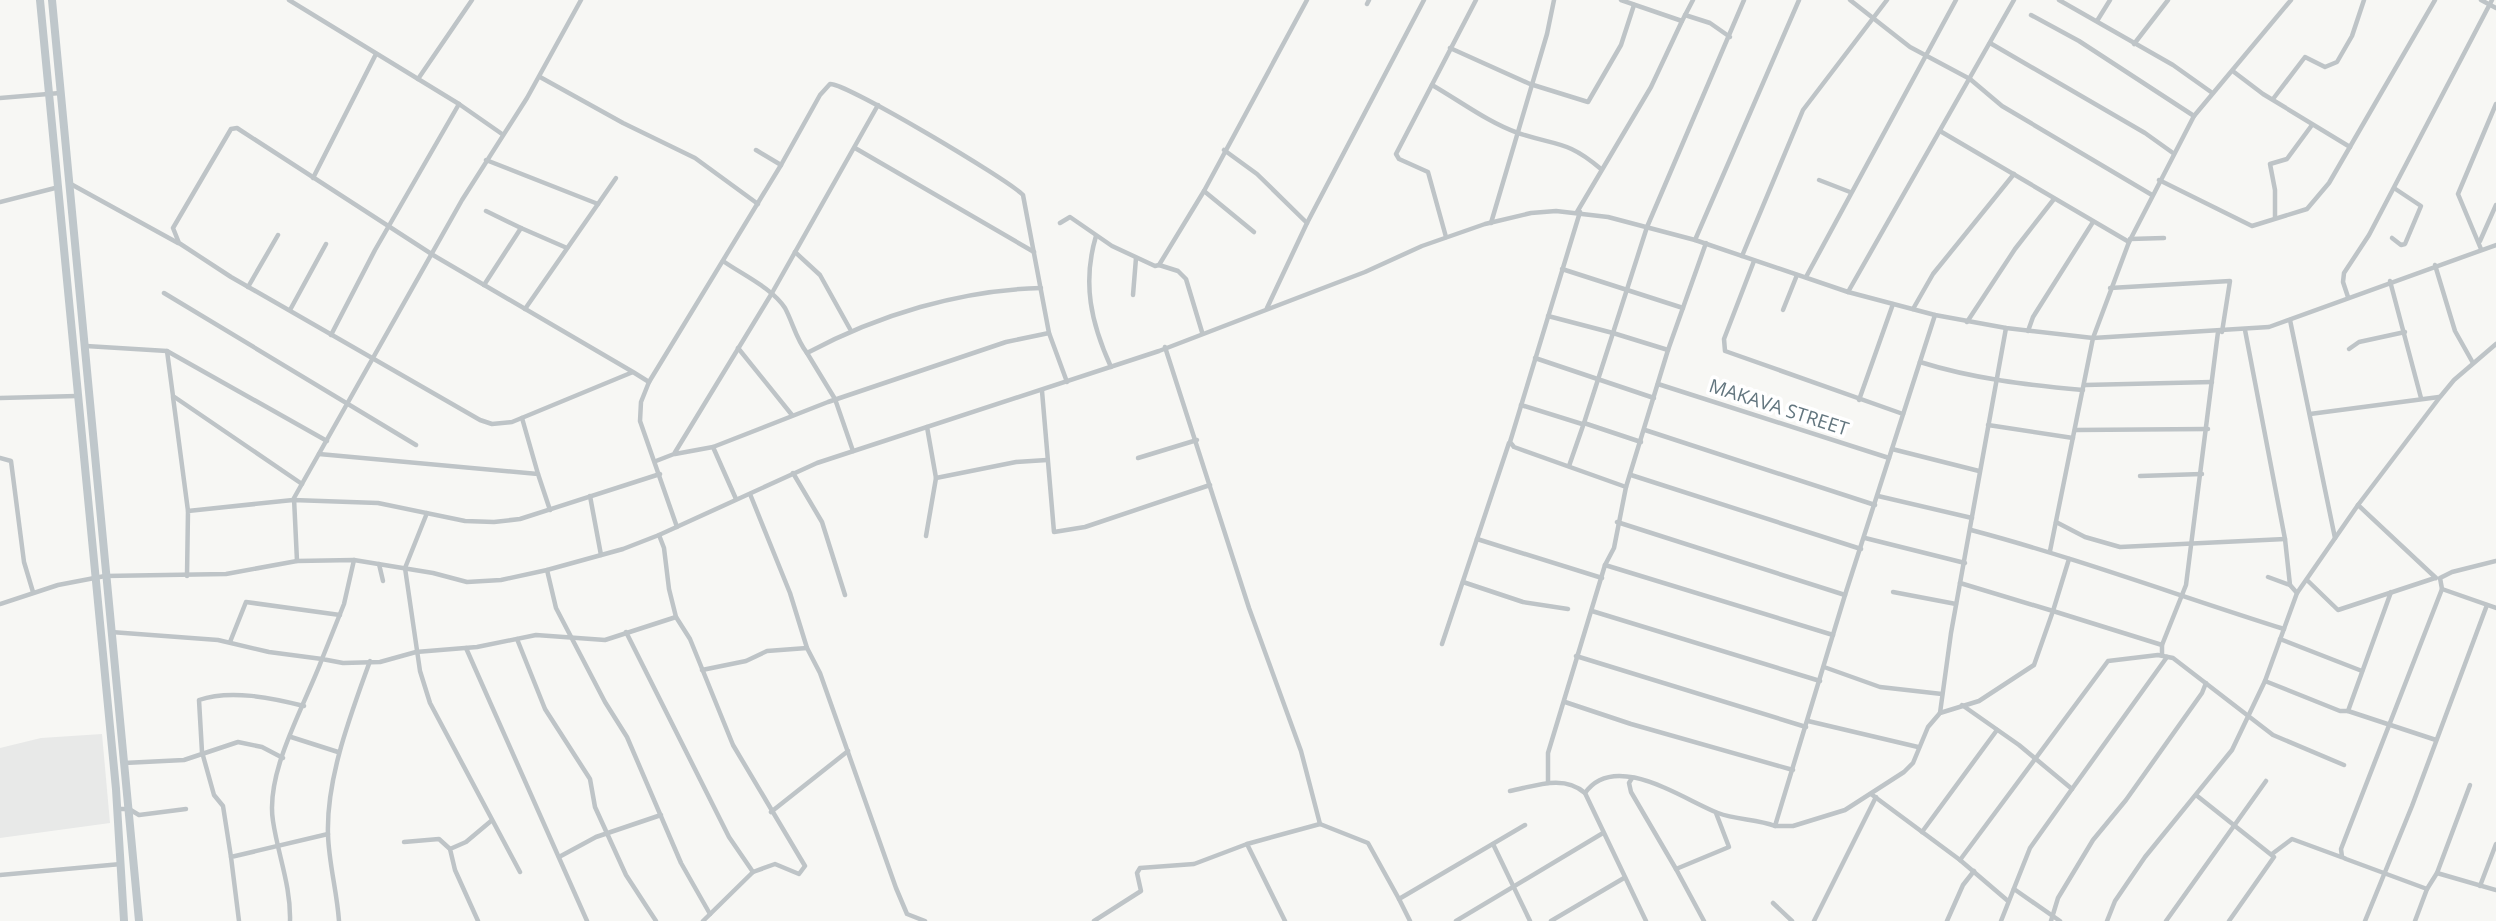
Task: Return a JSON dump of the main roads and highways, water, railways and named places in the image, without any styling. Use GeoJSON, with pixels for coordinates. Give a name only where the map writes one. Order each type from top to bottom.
{"type":"FeatureCollection","features":[{"type":"Feature","properties":{"kind":"highway"},"geometry":{"type":"LineString","coordinates":[[40,0],[118,809],[124,921]]}},
{"type":"Feature","properties":{"kind":"highway"},"geometry":{"type":"LineString","coordinates":[[52,0],[139,921]]}},
{"type":"Feature","properties":{"kind":"highway"},"geometry":{"type":"LineString","coordinates":[[72,335],[84,334]]}}]}
